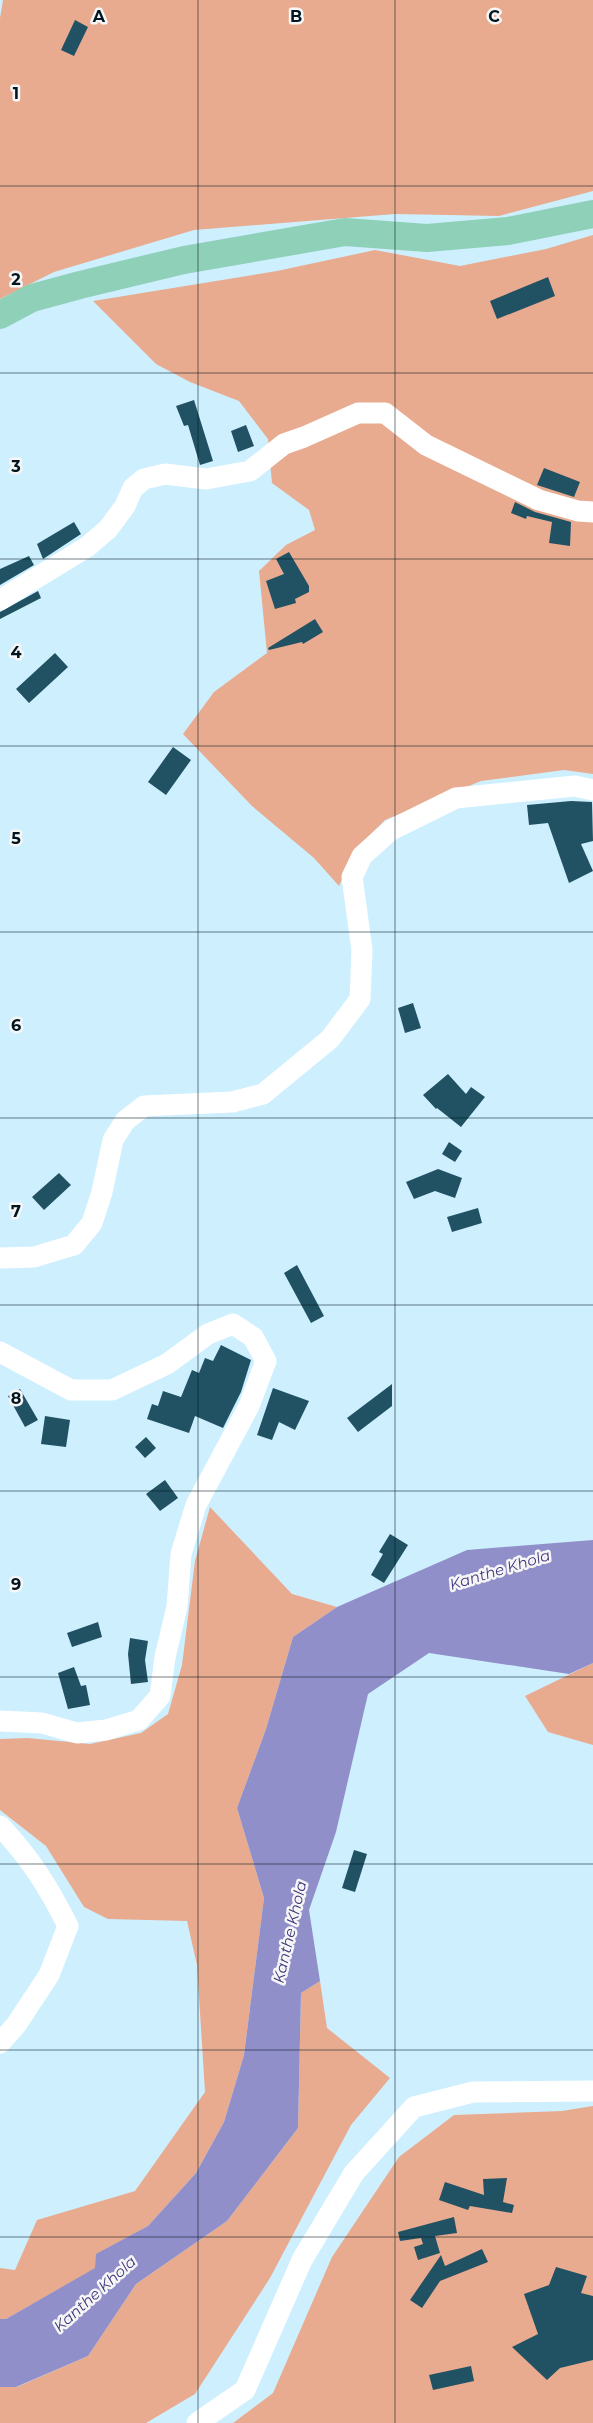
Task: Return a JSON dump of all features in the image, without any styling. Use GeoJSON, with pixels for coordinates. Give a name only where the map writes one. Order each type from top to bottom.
{"type":"FeatureCollection","features":[{"type":"Feature","properties":{"kind":"main road"},"geometry":{"type":"LineString","coordinates":[[0,315],[32,298],[80,284],[184,260],[345,232],[428,238],[508,231],[593,214]]}},
{"type":"Feature","properties":{"kind":"street"},"geometry":{"type":"LineString","coordinates":[[0,600],[87,547],[108,529],[125,506],[133,488],[144,479],[165,474],[206,479],[250,471],[284,444],[358,413],[386,413],[426,445],[540,500],[578,512],[593,512]]}},
{"type":"Feature","properties":{"kind":"street"},"geometry":{"type":"LineString","coordinates":[[0,1258],[34,1257],[74,1245],[92,1223],[102,1192],[113,1140],[125,1121],[144,1106],[232,1102],[263,1094],[330,1040],[360,1000],[362,950],[352,877],[362,856],[391,830],[456,798],[575,786],[593,790]]}},
{"type":"Feature","properties":{"kind":"street"},"geometry":{"type":"LineString","coordinates":[[0,1352],[71,1390],[112,1390],[167,1364],[208,1334],[233,1324],[253,1337],[266,1361],[249,1406],[196,1505],[181,1554],[176,1607],[165,1657],[160,1696],[139,1720],[106,1730],[77,1733],[42,1723],[0,1721]]}},
{"type":"Feature","properties":{"kind":"street"},"geometry":{"type":"LineString","coordinates":[[0,1826],[26,1854],[54,1899],[68,1926],[48,1975],[16,2025],[0,2043]]}},
{"type":"Feature","properties":{"kind":"street"},"geometry":{"type":"LineString","coordinates":[[197,2423],[245,2390],[302,2260],[354,2173],[414,2106],[473,2092],[593,2091]]}},
{"type":"Feature","properties":{"kind":"shaded area"},"geometry":{"type":"Polygon","coordinates":[[[3,0],[593,0],[593,191],[499,216],[395,214],[194,230],[54,272],[0,299],[0,18],[3,0]]]}},
{"type":"Feature","properties":{"kind":"shaded area"},"geometry":{"type":"Polygon","coordinates":[[[593,235],[593,774],[564,770],[481,781],[385,820],[355,850],[339,886],[314,858],[252,806],[183,734],[214,692],[267,653],[259,571],[286,545],[315,530],[309,510],[272,483],[268,439],[239,401],[190,382],[156,364],[93,301],[277,271],[375,250],[460,266],[546,249],[593,235]]]}},
{"type":"Feature","properties":{"kind":"shaded area"},"geometry":{"type":"Polygon","coordinates":[[[210,1507],[292,1594],[337,1607],[293,1637],[266,1729],[237,1808],[264,1898],[244,2055],[224,2122],[196,2173],[148,2226],[97,2254],[96,2268],[6,2319],[0,2319],[0,2268],[15,2270],[37,2220],[135,2191],[205,2092],[197,1965],[187,1921],[108,1919],[84,1907],[46,1846],[0,1810],[0,1739],[28,1738],[90,1744],[141,1733],[168,1714],[182,1665],[195,1561],[210,1507]]]}},
{"type":"Feature","properties":{"kind":"shaded area"},"geometry":{"type":"Polygon","coordinates":[[[593,1663],[593,1745],[548,1732],[525,1696],[593,1663]]]}},
{"type":"Feature","properties":{"kind":"shaded area"},"geometry":{"type":"Polygon","coordinates":[[[320,1981],[327,2028],[390,2078],[351,2125],[270,2278],[195,2394],[146,2423],[0,2423],[0,2387],[17,2387],[88,2356],[136,2284],[227,2221],[298,2128],[301,1993],[320,1981]]]}},
{"type":"Feature","properties":{"kind":"shaded area"},"geometry":{"type":"Polygon","coordinates":[[[593,2106],[593,2423],[233,2423],[273,2393],[332,2257],[399,2157],[454,2115],[562,2111],[593,2106]]]}},
{"type":"Feature","properties":{"kind":"water","name":"Kanthe Khola"},"geometry":{"type":"Polygon","coordinates":[[[593,1540],[593,1663],[569,1674],[429,1653],[368,1694],[336,1832],[309,1910],[320,1981],[301,1993],[298,2128],[227,2221],[136,2284],[88,2356],[16,2387],[0,2387],[0,2319],[6,2319],[95,2268],[96,2254],[148,2226],[196,2173],[224,2122],[244,2055],[264,1898],[237,1808],[266,1729],[293,1637],[337,1607],[467,1550],[593,1540]]]}},
{"type":"Feature","properties":{"kind":"building"},"geometry":{"type":"Polygon","coordinates":[[[75,20],[88,27],[74,56],[61,50],[75,20]]]}},
{"type":"Feature","properties":{"kind":"building"},"geometry":{"type":"Polygon","coordinates":[[[548,277],[555,296],[497,319],[490,301],[548,277]]]}},
{"type":"Feature","properties":{"kind":"building"},"geometry":{"type":"Polygon","coordinates":[[[194,400],[213,461],[200,465],[188,425],[184,426],[176,406],[194,400]]]}},
{"type":"Feature","properties":{"kind":"building"},"geometry":{"type":"Polygon","coordinates":[[[246,425],[254,446],[238,452],[231,431],[246,425]]]}},
{"type":"Feature","properties":{"kind":"building"},"geometry":{"type":"Polygon","coordinates":[[[544,468],[580,482],[574,497],[537,485],[544,468]]]}},
{"type":"Feature","properties":{"kind":"building"},"geometry":{"type":"Polygon","coordinates":[[[515,502],[535,512],[571,522],[570,546],[549,543],[552,522],[527,516],[526,519],[511,513],[515,502]]]}},
{"type":"Feature","properties":{"kind":"building"},"geometry":{"type":"Polygon","coordinates":[[[74,522],[81,534],[43,559],[37,544],[74,522]]]}},
{"type":"Feature","properties":{"kind":"building"},"geometry":{"type":"Polygon","coordinates":[[[289,552],[309,586],[309,592],[295,599],[296,603],[275,609],[266,581],[284,574],[276,559],[289,552]]]}},
{"type":"Feature","properties":{"kind":"building"},"geometry":{"type":"Polygon","coordinates":[[[29,556],[34,565],[0,585],[0,569],[29,556]]]}},
{"type":"Feature","properties":{"kind":"building"},"geometry":{"type":"Polygon","coordinates":[[[38,591],[41,598],[0,619],[0,612],[38,591]]]}},
{"type":"Feature","properties":{"kind":"building"},"geometry":{"type":"Polygon","coordinates":[[[315,619],[323,632],[303,644],[302,642],[269,650],[268,648],[315,619]]]}},
{"type":"Feature","properties":{"kind":"building"},"geometry":{"type":"Polygon","coordinates":[[[55,653],[68,667],[29,703],[16,689],[55,653]]]}},
{"type":"Feature","properties":{"kind":"building"},"geometry":{"type":"Polygon","coordinates":[[[173,747],[191,760],[166,795],[148,782],[173,747]]]}},
{"type":"Feature","properties":{"kind":"building"},"geometry":{"type":"Polygon","coordinates":[[[571,801],[592,802],[593,841],[581,844],[593,871],[569,883],[548,823],[529,825],[527,805],[571,801]]]}},
{"type":"Feature","properties":{"kind":"building"},"geometry":{"type":"Polygon","coordinates":[[[413,1003],[421,1028],[405,1033],[398,1008],[413,1003]]]}},
{"type":"Feature","properties":{"kind":"building"},"geometry":{"type":"Polygon","coordinates":[[[448,1074],[466,1094],[471,1087],[485,1097],[461,1127],[436,1109],[423,1095],[448,1074]]]}},
{"type":"Feature","properties":{"kind":"building"},"geometry":{"type":"Polygon","coordinates":[[[449,1142],[462,1151],[455,1162],[442,1154],[449,1142]]]}},
{"type":"Feature","properties":{"kind":"building"},"geometry":{"type":"Polygon","coordinates":[[[438,1169],[462,1178],[455,1198],[435,1191],[414,1199],[406,1182],[438,1169]]]}},
{"type":"Feature","properties":{"kind":"building"},"geometry":{"type":"Polygon","coordinates":[[[59,1173],[71,1185],[44,1210],[32,1197],[59,1173]]]}},
{"type":"Feature","properties":{"kind":"building"},"geometry":{"type":"Polygon","coordinates":[[[478,1208],[482,1223],[452,1232],[447,1217],[478,1208]]]}},
{"type":"Feature","properties":{"kind":"building"},"geometry":{"type":"Polygon","coordinates":[[[297,1265],[324,1316],[311,1323],[284,1273],[297,1265]]]}},
{"type":"Feature","properties":{"kind":"building"},"geometry":{"type":"Polygon","coordinates":[[[221,1345],[251,1360],[241,1392],[223,1428],[195,1416],[189,1433],[147,1419],[152,1404],[158,1406],[163,1391],[181,1397],[192,1370],[199,1373],[205,1358],[213,1361],[221,1345]]]}},
{"type":"Feature","properties":{"kind":"building"},"geometry":{"type":"Polygon","coordinates":[[[392,1384],[392,1406],[358,1432],[347,1418],[392,1384]]]}},
{"type":"Feature","properties":{"kind":"building"},"geometry":{"type":"Polygon","coordinates":[[[273,1388],[309,1401],[295,1430],[279,1422],[272,1440],[257,1435],[273,1388]]]}},
{"type":"Feature","properties":{"kind":"building"},"geometry":{"type":"Polygon","coordinates":[[[20,1389],[38,1420],[25,1427],[8,1396],[20,1389]]]}},
{"type":"Feature","properties":{"kind":"building"},"geometry":{"type":"Polygon","coordinates":[[[45,1416],[70,1420],[66,1447],[41,1444],[45,1416]]]}},
{"type":"Feature","properties":{"kind":"building"},"geometry":{"type":"Polygon","coordinates":[[[146,1437],[156,1448],[145,1458],[135,1447],[146,1437]]]}},
{"type":"Feature","properties":{"kind":"building"},"geometry":{"type":"Polygon","coordinates":[[[165,1480],[178,1498],[160,1511],[146,1494],[165,1480]]]}},
{"type":"Feature","properties":{"kind":"building"},"geometry":{"type":"Polygon","coordinates":[[[390,1534],[408,1545],[384,1583],[371,1575],[383,1554],[379,1552],[390,1534]]]}},
{"type":"Feature","properties":{"kind":"building"},"geometry":{"type":"Polygon","coordinates":[[[98,1622],[102,1637],[72,1647],[67,1633],[98,1622]]]}},
{"type":"Feature","properties":{"kind":"building"},"geometry":{"type":"Polygon","coordinates":[[[130,1638],[148,1641],[145,1660],[148,1682],[131,1684],[128,1654],[130,1638]]]}},
{"type":"Feature","properties":{"kind":"building"},"geometry":{"type":"Polygon","coordinates":[[[74,1667],[81,1686],[86,1685],[90,1705],[68,1709],[58,1673],[74,1667]]]}},
{"type":"Feature","properties":{"kind":"building"},"geometry":{"type":"Polygon","coordinates":[[[354,1850],[367,1854],[355,1892],[342,1888],[354,1850]]]}},
{"type":"Feature","properties":{"kind":"building"},"geometry":{"type":"Polygon","coordinates":[[[507,2178],[503,2202],[514,2205],[512,2213],[470,2206],[468,2210],[439,2200],[445,2182],[484,2195],[483,2179],[507,2178]]]}},
{"type":"Feature","properties":{"kind":"building"},"geometry":{"type":"Polygon","coordinates":[[[454,2217],[457,2233],[435,2236],[440,2253],[418,2260],[414,2247],[423,2244],[421,2238],[400,2241],[398,2232],[454,2217]]]}},
{"type":"Feature","properties":{"kind":"building"},"geometry":{"type":"Polygon","coordinates":[[[482,2249],[488,2262],[440,2281],[422,2308],[410,2300],[441,2255],[445,2266],[482,2249]]]}},
{"type":"Feature","properties":{"kind":"building"},"geometry":{"type":"Polygon","coordinates":[[[556,2267],[587,2276],[581,2293],[593,2296],[593,2360],[560,2368],[547,2380],[512,2347],[538,2334],[524,2294],[549,2285],[556,2267]]]}},
{"type":"Feature","properties":{"kind":"building"},"geometry":{"type":"Polygon","coordinates":[[[471,2366],[474,2381],[433,2390],[429,2375],[471,2366]]]}}]}
